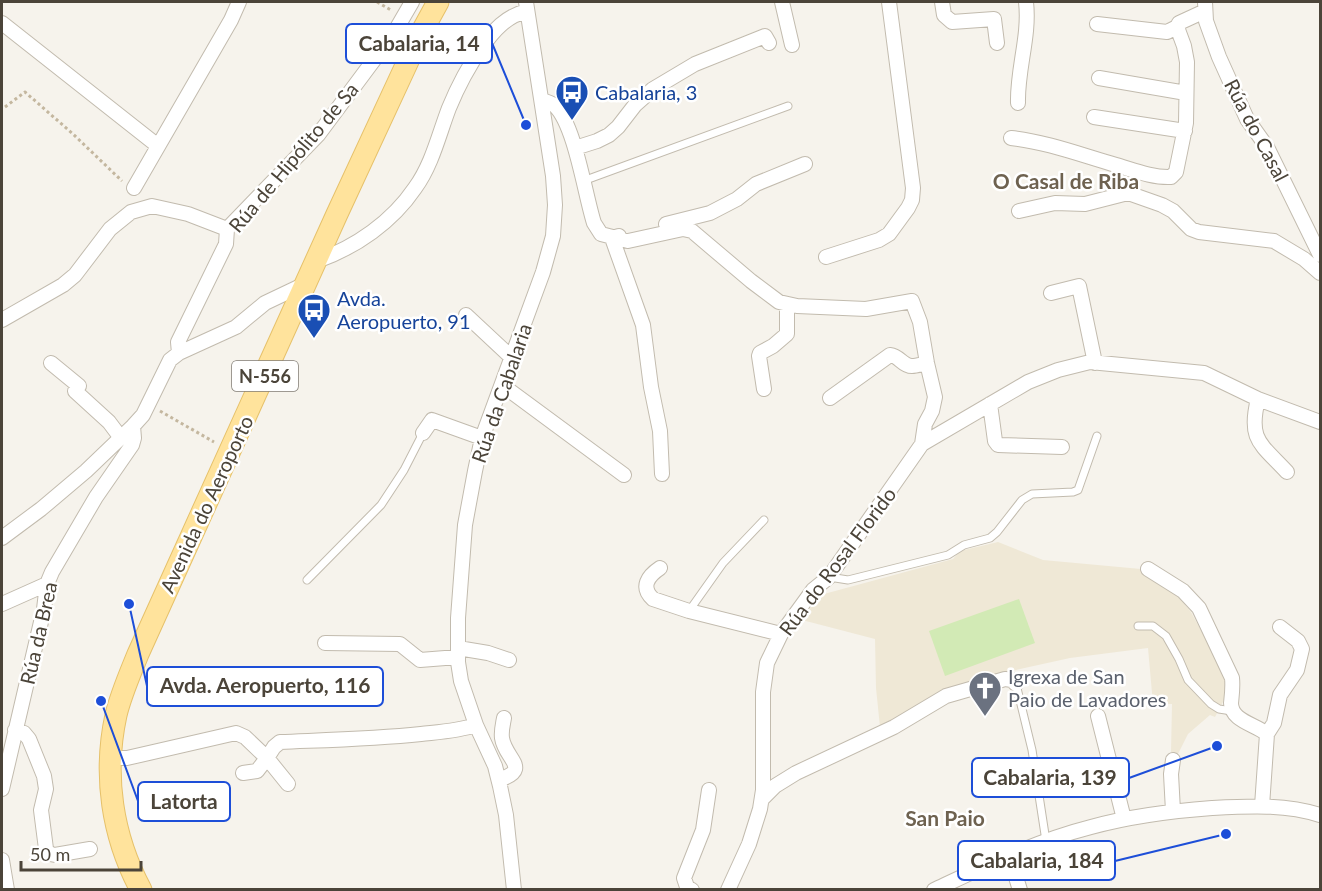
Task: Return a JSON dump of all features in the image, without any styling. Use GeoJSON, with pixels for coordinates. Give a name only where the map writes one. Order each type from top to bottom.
{"type":"FeatureCollection","features":[{"type":"Feature","properties":{"kind":"main road","name":"Avenida do Aeroporto"},"geometry":{"type":"LineString","coordinates":[[141,890],[118,834],[111,800],[110,758],[116,715],[123,691],[421,33],[438,2]]}},
{"type":"Feature","properties":{"kind":"street"},"geometry":{"type":"LineString","coordinates":[[134,188],[231,20],[239,2]]}},
{"type":"Feature","properties":{"kind":"street","name":"Rúa de Hipólito de Sa"},"geometry":{"type":"LineString","coordinates":[[179,353],[178,342],[226,244],[227,229],[318,135],[394,33],[412,2]]}},
{"type":"Feature","properties":{"kind":"street"},"geometry":{"type":"LineString","coordinates":[[782,2],[792,45]]}},
{"type":"Feature","properties":{"kind":"street"},"geometry":{"type":"LineString","coordinates":[[826,257],[879,240],[890,234],[912,200],[913,189],[890,2]]}},
{"type":"Feature","properties":{"kind":"street"},"geometry":{"type":"LineString","coordinates":[[942,2],[944,15],[952,22],[994,19],[997,43]]}},
{"type":"Feature","properties":{"kind":"street"},"geometry":{"type":"LineString","coordinates":[[1018,103],[1017,89],[1026,34],[1026,2]]}},
{"type":"Feature","properties":{"kind":"street"},"geometry":{"type":"LineString","coordinates":[[317,261],[350,247],[401,207],[417,186],[464,72],[495,29],[526,6]]}},
{"type":"Feature","properties":{"kind":"street","name":"Rúa da Cabalaria"},"geometry":{"type":"LineString","coordinates":[[514,890],[506,815],[499,780],[461,681],[458,618],[465,525],[482,438],[543,272],[553,236],[555,205],[553,176],[526,6]]}},
{"type":"Feature","properties":{"kind":"street"},"geometry":{"type":"LineString","coordinates":[[1097,24],[1167,32],[1205,6]]}},
{"type":"Feature","properties":{"kind":"street","name":"Rúa do Casal"},"geometry":{"type":"LineString","coordinates":[[1205,6],[1206,21],[1219,57],[1247,119],[1267,147],[1320,255]]}},
{"type":"Feature","properties":{"kind":"street"},"geometry":{"type":"LineString","coordinates":[[2,23],[158,146]]}},
{"type":"Feature","properties":{"kind":"street"},"geometry":{"type":"LineString","coordinates":[[1011,138],[1050,144],[1088,158],[1172,177],[1176,172],[1185,131],[1187,63],[1177,27]]}},
{"type":"Feature","properties":{"kind":"street"},"geometry":{"type":"LineString","coordinates":[[575,148],[609,135],[635,105],[653,89],[695,64],[765,36],[769,44]]}},
{"type":"Feature","properties":{"kind":"street"},"geometry":{"type":"LineString","coordinates":[[1099,78],[1186,93]]}},
{"type":"Feature","properties":{"kind":"street"},"geometry":{"type":"LineString","coordinates":[[542,100],[558,110],[575,148],[594,223],[601,234],[628,241],[683,229],[692,231],[762,290],[779,302],[787,304],[866,309],[912,301],[920,322],[935,398],[932,411],[925,424],[922,444]]}},
{"type":"Feature","properties":{"kind":"street"},"geometry":{"type":"LineString","coordinates":[[1094,117],[1185,131]]}},
{"type":"Feature","properties":{"kind":"street"},"geometry":{"type":"LineString","coordinates":[[612,238],[710,213],[737,199],[756,184],[804,164]]}},
{"type":"Feature","properties":{"kind":"street"},"geometry":{"type":"LineString","coordinates":[[1019,211],[1055,203],[1085,204],[1128,193],[1162,205],[1191,229],[1199,232],[1274,241],[1304,259],[1320,273]]}},
{"type":"Feature","properties":{"kind":"street"},"geometry":{"type":"LineString","coordinates":[[2,320],[63,285],[75,275],[110,229],[131,212],[152,206],[188,214],[227,229]]}},
{"type":"Feature","properties":{"kind":"street"},"geometry":{"type":"LineString","coordinates":[[612,238],[643,325],[651,387],[660,431],[662,474]]}},
{"type":"Feature","properties":{"kind":"street"},"geometry":{"type":"LineString","coordinates":[[2,538],[86,471],[133,426],[143,415],[170,360],[179,353],[236,327],[265,303],[307,283]]}},
{"type":"Feature","properties":{"kind":"street"},"geometry":{"type":"LineString","coordinates":[[1051,293],[1079,285],[1095,363]]}},
{"type":"Feature","properties":{"kind":"street"},"geometry":{"type":"LineString","coordinates":[[764,389],[759,356],[788,334],[787,304]]}},
{"type":"Feature","properties":{"kind":"street"},"geometry":{"type":"LineString","coordinates":[[466,315],[512,358]]}},
{"type":"Feature","properties":{"kind":"street"},"geometry":{"type":"LineString","coordinates":[[830,398],[890,355],[899,357],[907,365],[927,363]]}},
{"type":"Feature","properties":{"kind":"street"},"geometry":{"type":"LineString","coordinates":[[51,363],[79,386],[75,391],[109,422],[121,438]]}},
{"type":"Feature","properties":{"kind":"street","name":"Rúa do Rosal Florido"},"geometry":{"type":"LineString","coordinates":[[728,890],[749,844],[762,799],[763,692],[767,663],[781,634],[813,590],[829,577],[922,444],[1028,382],[1058,370],[1095,363],[1204,373],[1258,399],[1320,422]]}},
{"type":"Feature","properties":{"kind":"street"},"geometry":{"type":"LineString","coordinates":[[502,385],[624,475]]}},
{"type":"Feature","properties":{"kind":"street"},"geometry":{"type":"LineString","coordinates":[[1258,399],[1254,417],[1257,440],[1287,472]]}},
{"type":"Feature","properties":{"kind":"street"},"geometry":{"type":"LineString","coordinates":[[990,405],[995,441],[998,445],[1062,447]]}},
{"type":"Feature","properties":{"kind":"street"},"geometry":{"type":"LineString","coordinates":[[423,433],[432,420],[482,438]]}},
{"type":"Feature","properties":{"kind":"street","name":"Rúa da Brea"},"geometry":{"type":"LineString","coordinates":[[2,789],[44,609],[47,584],[96,497],[132,445],[133,426]]}},
{"type":"Feature","properties":{"kind":"street"},"geometry":{"type":"LineString","coordinates":[[660,568],[647,580],[645,586],[653,599],[689,611],[781,634]]}},
{"type":"Feature","properties":{"kind":"street"},"geometry":{"type":"LineString","coordinates":[[1148,569],[1176,586],[1198,608],[1232,678],[1232,711],[1238,718],[1260,728],[1267,734]]}},
{"type":"Feature","properties":{"kind":"street"},"geometry":{"type":"LineString","coordinates":[[2,604],[47,584]]}},
{"type":"Feature","properties":{"kind":"street"},"geometry":{"type":"LineString","coordinates":[[1262,806],[1267,734],[1274,723],[1280,695],[1297,670],[1302,649],[1298,641],[1280,627]]}},
{"type":"Feature","properties":{"kind":"street"},"geometry":{"type":"LineString","coordinates":[[325,643],[400,644],[420,660],[458,652],[488,653],[509,660]]}},
{"type":"Feature","properties":{"kind":"street"},"geometry":{"type":"LineString","coordinates":[[762,799],[775,786],[796,773],[894,727],[946,696],[1005,679],[1012,680],[1016,684]]}},
{"type":"Feature","properties":{"kind":"street"},"geometry":{"type":"LineString","coordinates":[[1098,716],[1124,819]]}},
{"type":"Feature","properties":{"kind":"street"},"geometry":{"type":"LineString","coordinates":[[499,780],[515,772],[515,766],[502,741],[504,718]]}},
{"type":"Feature","properties":{"kind":"street"},"geometry":{"type":"LineString","coordinates":[[243,773],[257,771],[280,742],[331,741],[406,735],[464,729],[476,725]]}},
{"type":"Feature","properties":{"kind":"street"},"geometry":{"type":"LineString","coordinates":[[15,730],[24,733],[29,739],[44,776],[46,789],[42,820],[46,849],[50,854],[55,855],[90,849]]}},
{"type":"Feature","properties":{"kind":"street"},"geometry":{"type":"LineString","coordinates":[[110,758],[127,758],[236,733],[245,736],[288,784]]}},
{"type":"Feature","properties":{"kind":"street"},"geometry":{"type":"LineString","coordinates":[[1173,760],[1171,774],[1173,811]]}},
{"type":"Feature","properties":{"kind":"street"},"geometry":{"type":"LineString","coordinates":[[692,890],[687,886],[684,878],[703,830],[709,790]]}},
{"type":"Feature","properties":{"kind":"street"},"geometry":{"type":"LineString","coordinates":[[934,890],[1009,855],[1046,841],[1089,827],[1124,819],[1173,811],[1262,806],[1278,806],[1320,815]]}},
{"type":"Feature","properties":{"kind":"street"},"geometry":{"type":"LineString","coordinates":[[1009,855],[1020,890]]}},
{"type":"Feature","properties":{"kind":"street"},"geometry":{"type":"LineString","coordinates":[[2,860],[7,890]]}},
{"type":"Feature","properties":{"kind":"lane"},"geometry":{"type":"LineString","coordinates":[[583,181],[788,106]]}},
{"type":"Feature","properties":{"kind":"lane"},"geometry":{"type":"LineString","coordinates":[[308,580],[381,505],[404,470],[423,433]]}},
{"type":"Feature","properties":{"kind":"lane"},"geometry":{"type":"LineString","coordinates":[[829,577],[848,580],[948,555],[964,545],[990,538],[1022,500],[1032,494],[1078,490],[1097,436]]}},
{"type":"Feature","properties":{"kind":"lane"},"geometry":{"type":"LineString","coordinates":[[689,611],[723,563],[764,520]]}},
{"type":"Feature","properties":{"kind":"lane"},"geometry":{"type":"LineString","coordinates":[[1138,626],[1153,627],[1166,636],[1188,680],[1211,704],[1219,709],[1232,711]]}},
{"type":"Feature","properties":{"kind":"lane"},"geometry":{"type":"LineString","coordinates":[[1016,684],[1032,750],[1046,841]]}},
{"type":"Feature","properties":{"kind":"path"},"geometry":{"type":"LineString","coordinates":[[5,107],[25,92],[129,188],[134,188]]}},
{"type":"Feature","properties":{"kind":"path"},"geometry":{"type":"LineString","coordinates":[[148,404],[220,446]]}},
{"type":"Feature","properties":{"kind":"shaded area"},"geometry":{"type":"Polygon","coordinates":[[[998,542],[1043,560],[1141,569],[1175,593],[1191,612],[1227,679],[1228,692],[1215,717],[1210,715],[1188,734],[1178,754],[1171,752],[1172,704],[1153,704],[1148,648],[1070,658],[945,690],[900,718],[880,727],[875,639],[802,620],[817,599],[824,594],[953,559],[960,551],[998,542]]]}},
{"type":"Feature","properties":{"kind":"green space"},"geometry":{"type":"Polygon","coordinates":[[[1019,599],[1035,643],[945,676],[929,631],[1019,599]]]}},
{"type":"Feature","properties":{"kind":"place","name":"Cabalaria, 3"},"geometry":{"type":"Point","coordinates":[572,121]}},
{"type":"Feature","properties":{"kind":"place","name":"Cabalaria, 14"},"geometry":{"type":"Point","coordinates":[526,125]}},
{"type":"Feature","properties":{"kind":"place","name":"Avda. Aeropuerto, 91"},"geometry":{"type":"Point","coordinates":[314,339]}},
{"type":"Feature","properties":{"kind":"place","name":"Avda. Aeropuerto, 116"},"geometry":{"type":"Point","coordinates":[129,604]}},
{"type":"Feature","properties":{"kind":"place","name":"Latorta"},"geometry":{"type":"Point","coordinates":[101,701]}},
{"type":"Feature","properties":{"kind":"place","name":"Igrexa de San Paio de Lavadores"},"geometry":{"type":"Point","coordinates":[985,717]}},
{"type":"Feature","properties":{"kind":"place","name":"Cabalaria, 139"},"geometry":{"type":"Point","coordinates":[1217,746]}},
{"type":"Feature","properties":{"kind":"place","name":"Cabalaria, 184"},"geometry":{"type":"Point","coordinates":[1226,834]}},
{"type":"Feature","properties":{"kind":"district","name":"O Casal de Riba"},"geometry":{"type":"Point","coordinates":[1066,180]}},
{"type":"Feature","properties":{"kind":"district","name":"San Paio"},"geometry":{"type":"Point","coordinates":[945,817]}}]}
